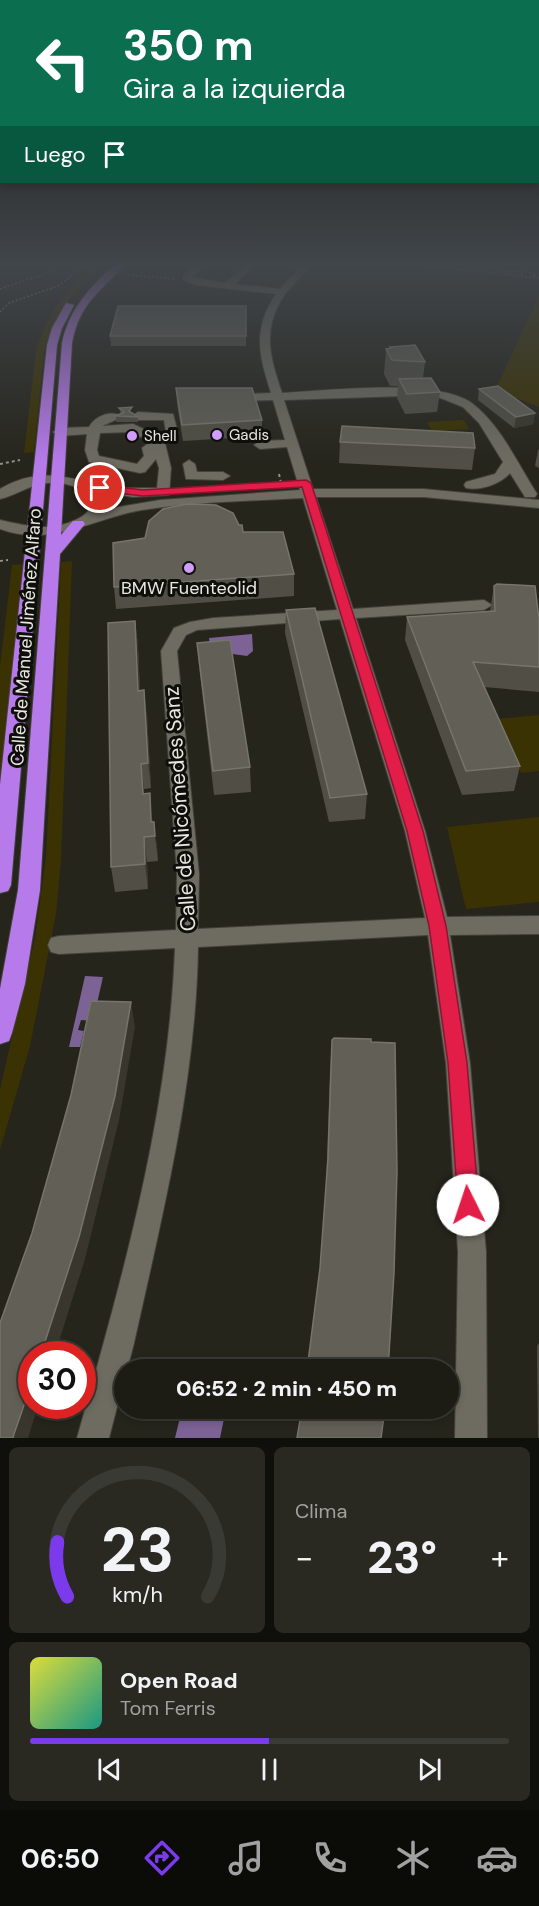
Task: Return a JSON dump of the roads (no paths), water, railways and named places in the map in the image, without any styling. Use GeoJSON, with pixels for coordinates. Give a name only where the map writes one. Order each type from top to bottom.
{"type":"FeatureCollection","features":[{"type":"Feature","properties":{"kind":"highway","name":"Calle de Manuel Jiménez Alfaro"},"geometry":{"type":"LineString","coordinates":[[0,885],[52,345],[57,329]]}},
{"type":"Feature","properties":{"kind":"highway","name":"Calle de Manuel Jiménez Alfaro"},"geometry":{"type":"LineString","coordinates":[[0,1033],[13,984],[29,890],[58,479],[59,432],[70,329]]}},
{"type":"Feature","properties":{"kind":"highway"},"geometry":{"type":"LineString","coordinates":[[52,554],[82,521]]}},
{"type":"Feature","properties":{"kind":"street"},"geometry":{"type":"LineString","coordinates":[[265,329],[264,354],[415,831],[438,926],[458,1063],[472,1252],[471,1438]]}},
{"type":"Feature","properties":{"kind":"street"},"geometry":{"type":"LineString","coordinates":[[224,399],[434,392],[467,405],[476,412],[533,495]]}},
{"type":"Feature","properties":{"kind":"street"},"geometry":{"type":"LineString","coordinates":[[116,417],[106,418],[95,424],[91,450],[94,459],[140,468],[151,457],[148,448],[172,433],[169,417],[163,415],[138,416]]}},
{"type":"Feature","properties":{"kind":"street"},"geometry":{"type":"LineString","coordinates":[[59,432],[133,428],[158,441],[165,468],[164,492]]}},
{"type":"Feature","properties":{"kind":"street"},"geometry":{"type":"LineString","coordinates":[[260,445],[293,443]]}},
{"type":"Feature","properties":{"kind":"street"},"geometry":{"type":"LineString","coordinates":[[221,460],[224,482]]}},
{"type":"Feature","properties":{"kind":"street"},"geometry":{"type":"LineString","coordinates":[[471,485],[502,477],[508,470],[509,463]]}},
{"type":"Feature","properties":{"kind":"street"},"geometry":{"type":"LineString","coordinates":[[189,464],[191,476],[224,482],[307,488],[533,495]]}},
{"type":"Feature","properties":{"kind":"street"},"geometry":{"type":"LineString","coordinates":[[0,495],[19,485],[39,480],[58,479],[133,493],[164,492],[224,482]]}},
{"type":"Feature","properties":{"kind":"street"},"geometry":{"type":"LineString","coordinates":[[0,524],[14,530],[54,531],[136,505],[386,480],[471,485],[533,495]]}},
{"type":"Feature","properties":{"kind":"street"},"geometry":{"type":"LineString","coordinates":[[82,521],[95,509],[97,502],[95,495],[87,486]]}},
{"type":"Feature","properties":{"kind":"street"},"geometry":{"type":"LineString","coordinates":[[346,613],[374,614],[484,605]]}},
{"type":"Feature","properties":{"kind":"street","name":"Calle de Nicómedes Sanz"},"geometry":{"type":"LineString","coordinates":[[93,1438],[119,1343],[164,1150],[185,1000],[188,874],[169,651],[174,634],[186,627],[213,623],[346,613]]}},
{"type":"Feature","properties":{"kind":"street"},"geometry":{"type":"LineString","coordinates":[[59,945],[438,926],[539,925]]}},
{"type":"Feature","properties":{"kind":"place","name":"Gadis"},"geometry":{"type":"Point","coordinates":[217,435]}},
{"type":"Feature","properties":{"kind":"place","name":"Shell"},"geometry":{"type":"Point","coordinates":[132,436]}},
{"type":"Feature","properties":{"kind":"place","name":"BMW Fuenteolid"},"geometry":{"type":"Point","coordinates":[189,568]}}]}
